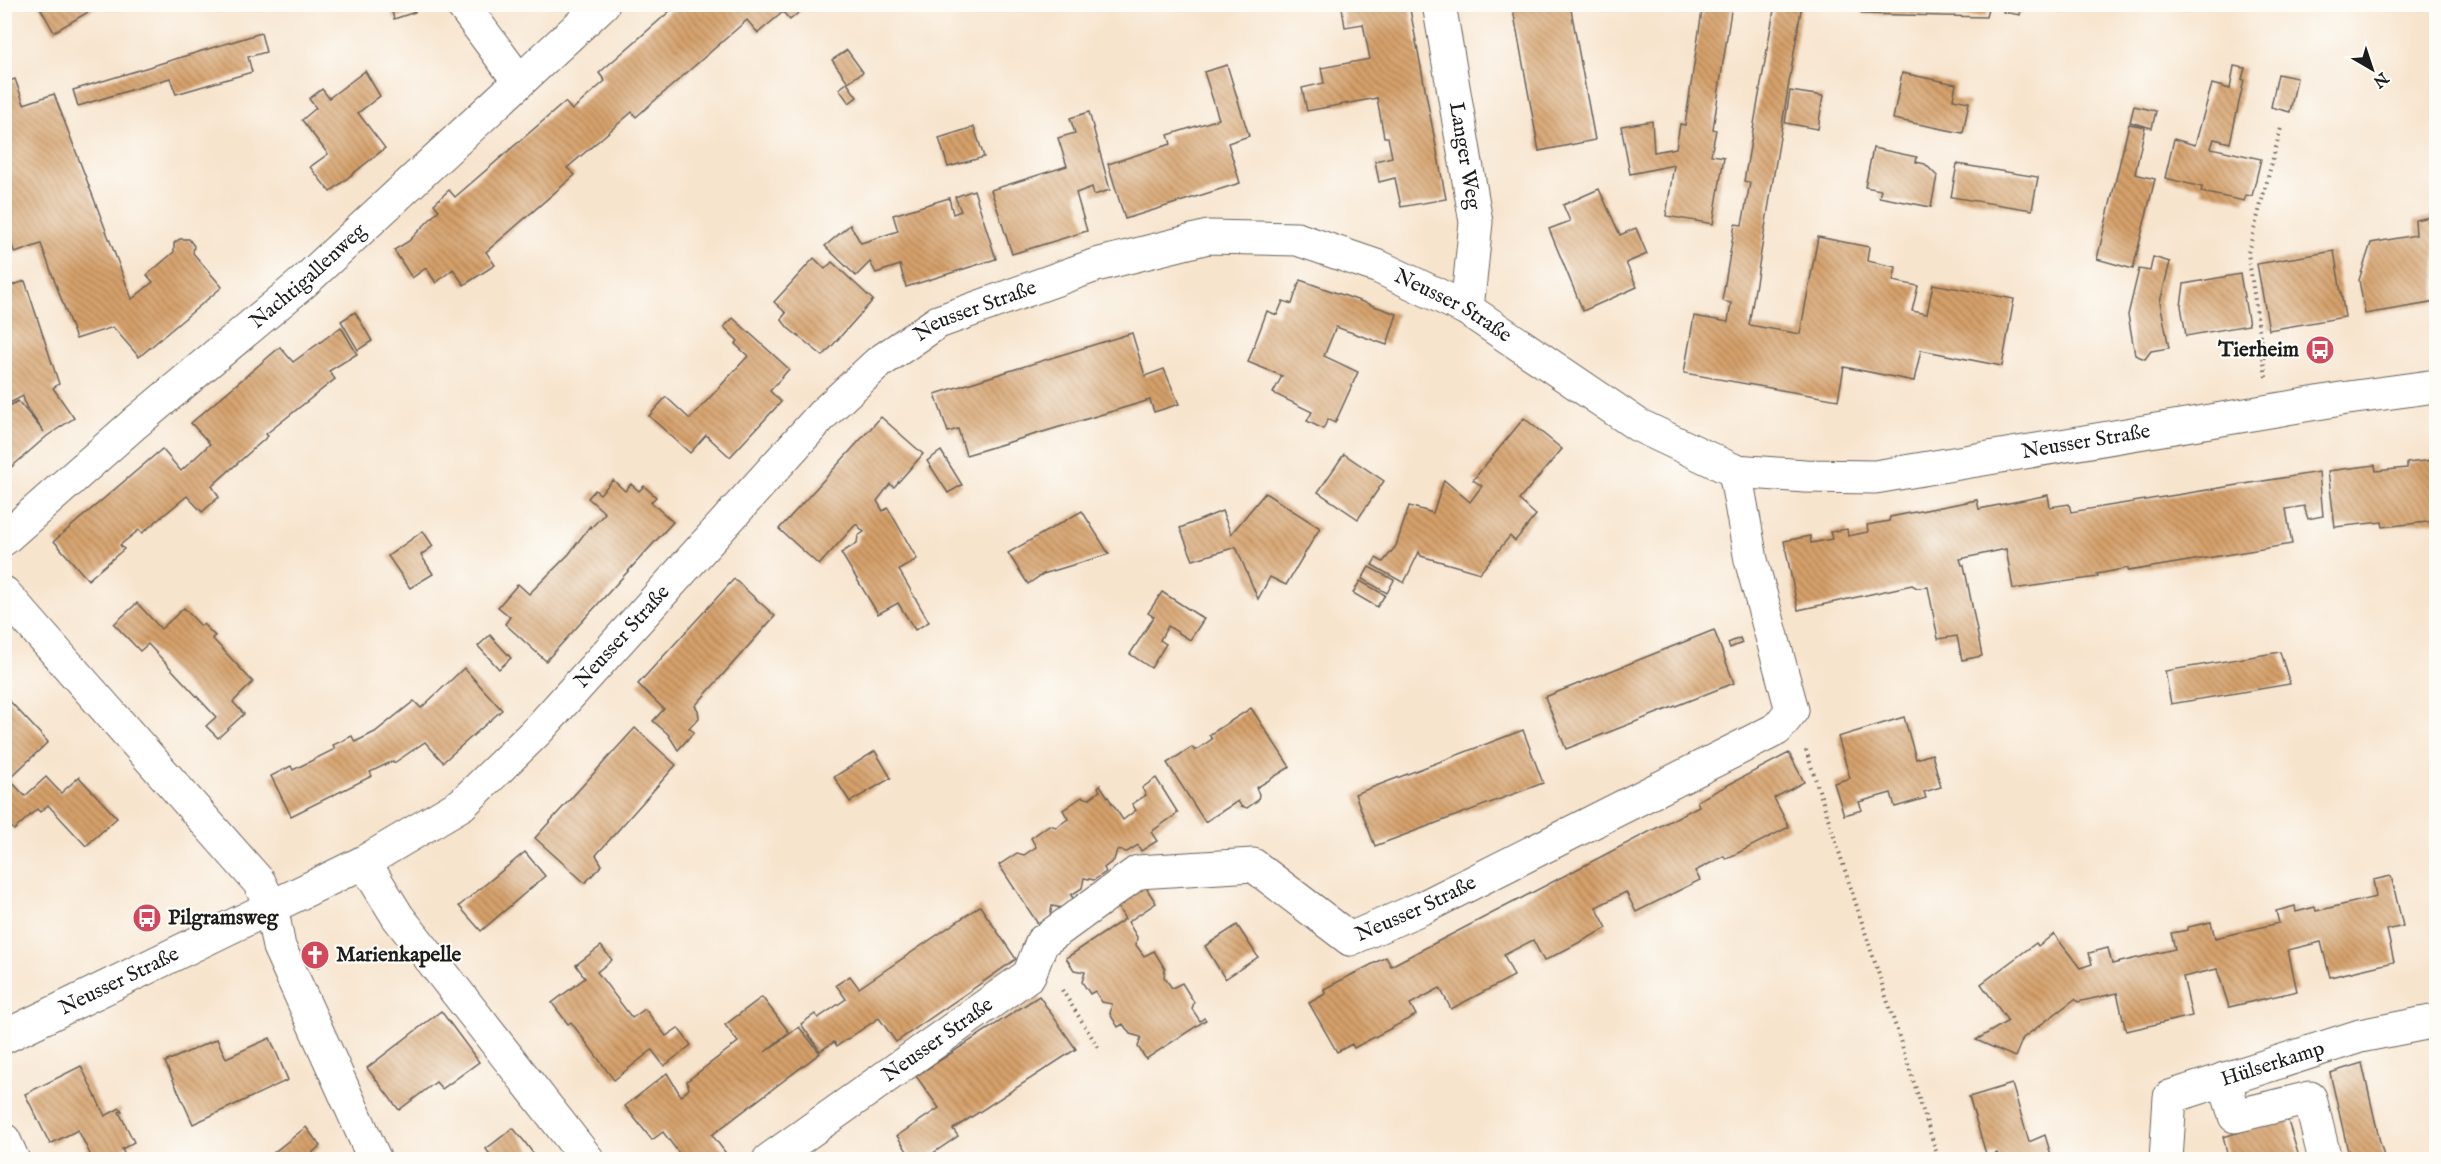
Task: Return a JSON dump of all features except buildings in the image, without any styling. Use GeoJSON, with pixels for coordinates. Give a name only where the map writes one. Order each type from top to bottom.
{"type":"FeatureCollection","features":[{"type":"Feature","properties":{"kind":"street"},"geometry":{"type":"LineString","coordinates":[[462,4],[519,81]]}},
{"type":"Feature","properties":{"kind":"street","name":"Nachtigallenweg"},"geometry":{"type":"LineString","coordinates":[[4,539],[135,423],[305,281],[603,4]]}},
{"type":"Feature","properties":{"kind":"street","name":"Langer Weg"},"geometry":{"type":"LineString","coordinates":[[1439,4],[1476,222],[1467,309]]}},
{"type":"Feature","properties":{"kind":"street","name":"Neusser Straße"},"geometry":{"type":"LineString","coordinates":[[4,1037],[363,862],[462,804],[538,730],[824,414],[878,363],[938,322],[1096,265],[1208,237],[1297,239],[1379,267],[1467,309],[1638,425],[1735,471],[1805,476],[1875,477],[2436,386]]}},
{"type":"Feature","properties":{"kind":"street"},"geometry":{"type":"LineString","coordinates":[[1735,471],[1751,560],[1792,710]]}},
{"type":"Feature","properties":{"kind":"street"},"geometry":{"type":"LineString","coordinates":[[4,593],[259,882],[271,906],[279,947],[375,1160]]}},
{"type":"Feature","properties":{"kind":"street","name":"Neusser Straße"},"geometry":{"type":"LineString","coordinates":[[769,1160],[1034,964],[1042,942],[1138,872],[1253,865],[1350,939],[1424,907],[1777,729],[1792,710]]}},
{"type":"Feature","properties":{"kind":"street"},"geometry":{"type":"LineString","coordinates":[[363,862],[398,917],[588,1160]]}},
{"type":"Feature","properties":{"kind":"street","name":"Hülserkamp"},"geometry":{"type":"LineString","coordinates":[[2166,1160],[2170,1096],[2360,1036],[2436,1021]]}},
{"type":"Feature","properties":{"kind":"street"},"geometry":{"type":"LineString","coordinates":[[2224,1079],[2235,1116],[2310,1098],[2325,1160]]}},
{"type":"Feature","properties":{"kind":"street"},"geometry":{"type":"LineString","coordinates":[[4,1140],[13,1160]]}},
{"type":"Feature","properties":{"kind":"path"},"geometry":{"type":"LineString","coordinates":[[2271,412],[2248,253],[2281,128]]}},
{"type":"Feature","properties":{"kind":"path"},"geometry":{"type":"LineString","coordinates":[[1792,710],[1939,1160]]}},
{"type":"Feature","properties":{"kind":"path"},"geometry":{"type":"LineString","coordinates":[[1034,964],[1100,1050]]}},
{"type":"Feature","properties":{"kind":"place","name":"Tierheim"},"geometry":{"type":"Point","coordinates":[2320,350]}},
{"type":"Feature","properties":{"kind":"place","name":"Pilgramsweg"},"geometry":{"type":"Point","coordinates":[147,918]}},
{"type":"Feature","properties":{"kind":"place","name":"Marienkapelle"},"geometry":{"type":"Point","coordinates":[315,955]}}]}
